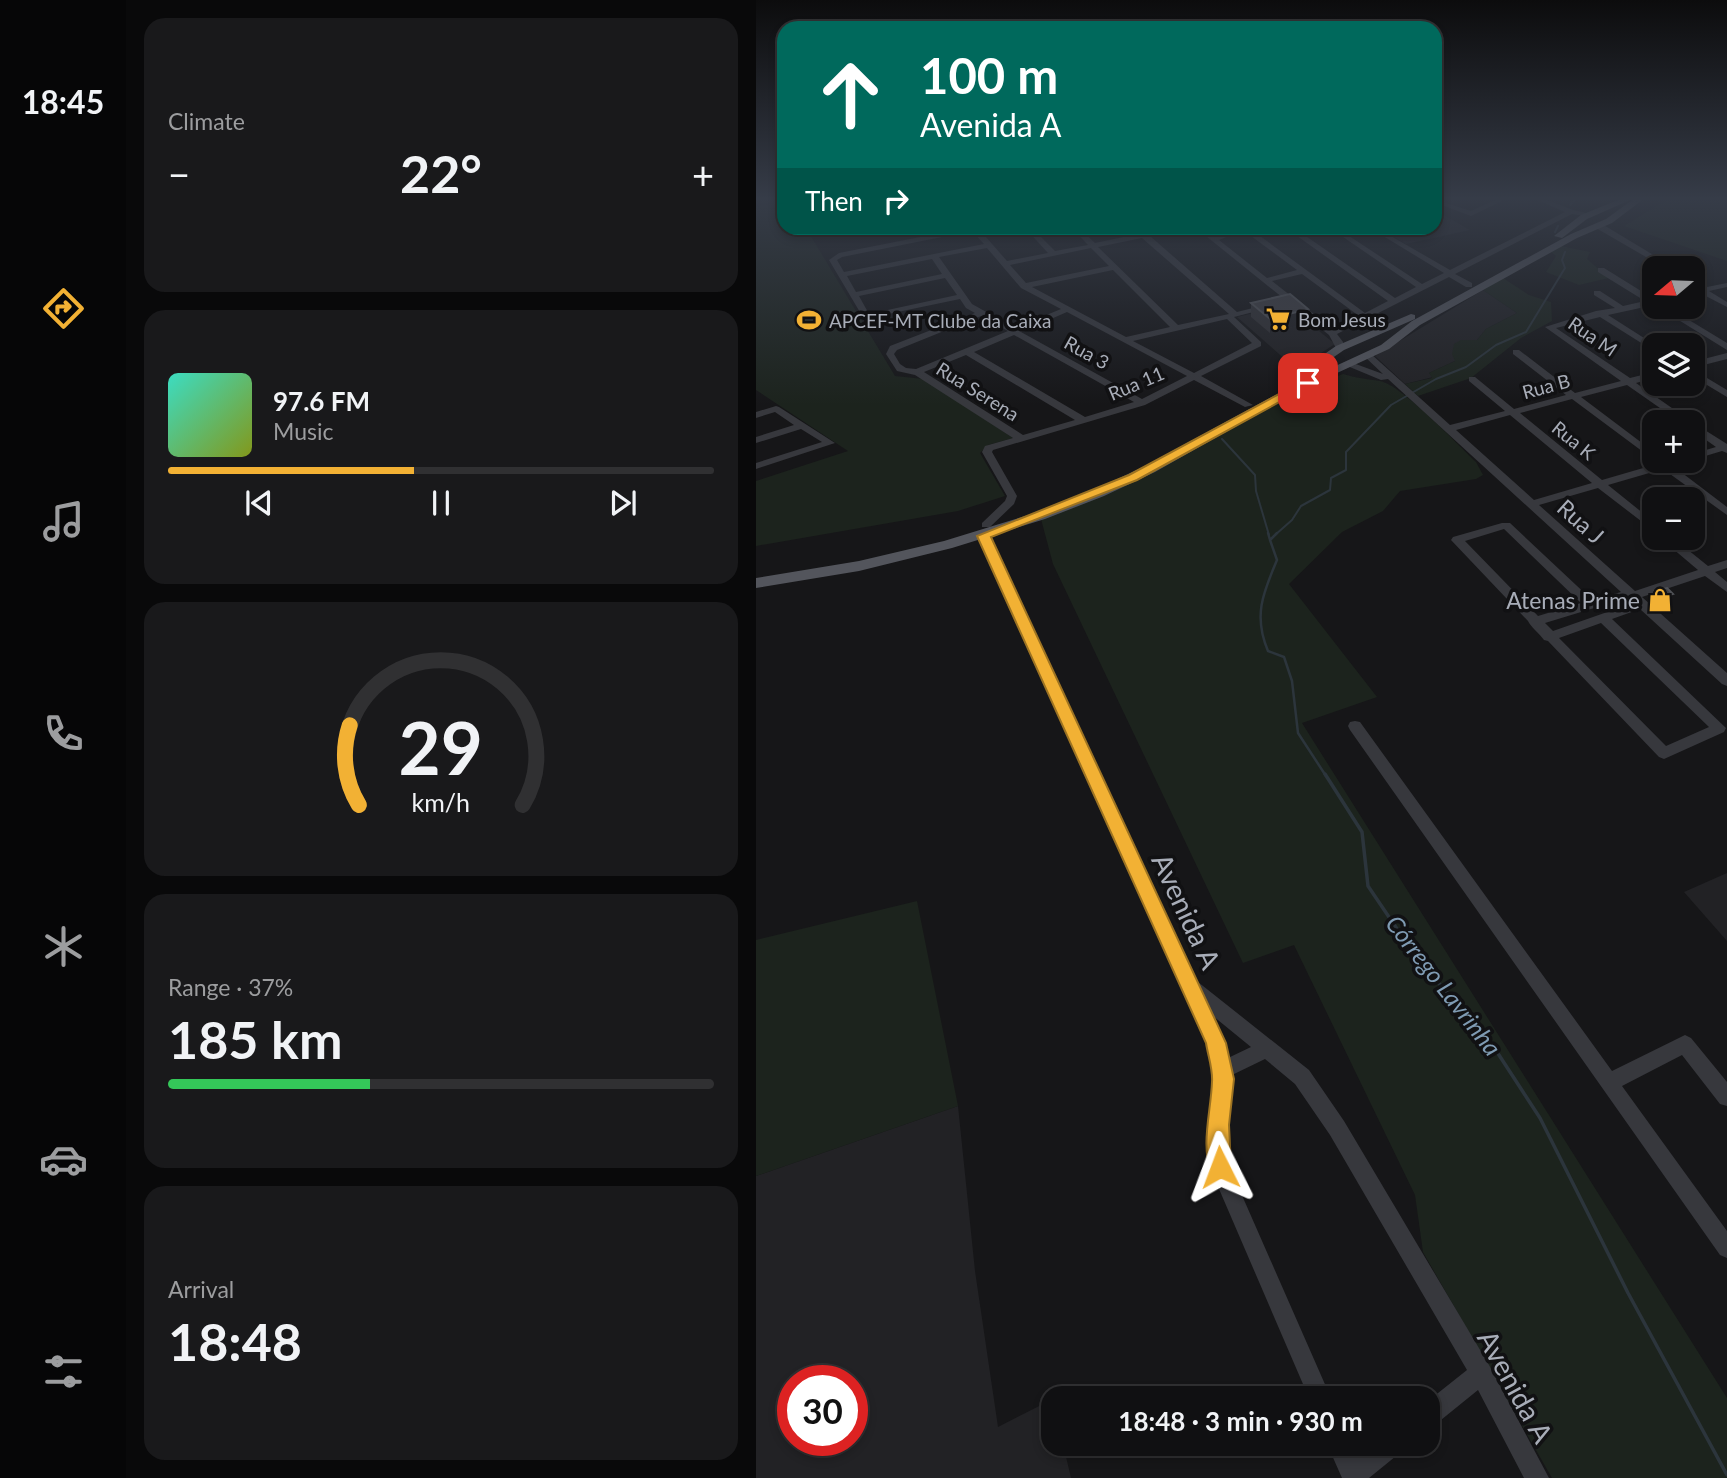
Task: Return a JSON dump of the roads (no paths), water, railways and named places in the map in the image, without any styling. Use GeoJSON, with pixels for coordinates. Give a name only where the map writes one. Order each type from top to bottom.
{"type":"FeatureCollection","features":[{"type":"Feature","properties":{"kind":"main road"},"geometry":{"type":"LineString","coordinates":[[756,573],[985,530],[1124,472],[1290,382],[1334,351],[1360,337],[1406,320],[1503,267]]}},
{"type":"Feature","properties":{"kind":"main road"},"geometry":{"type":"LineString","coordinates":[[756,583],[859,566],[985,530],[1099,493],[1150,469],[1294,389],[1367,356],[1416,323],[1518,267]]}},
{"type":"Feature","properties":{"kind":"main road"},"geometry":{"type":"LineString","coordinates":[[1360,337],[1378,339],[1385,346]]}},
{"type":"Feature","properties":{"kind":"main road"},"geometry":{"type":"LineString","coordinates":[[1334,351],[1335,362],[1350,365]]}},
{"type":"Feature","properties":{"kind":"street"},"geometry":{"type":"LineString","coordinates":[[837,267],[867,317],[962,296]]}},
{"type":"Feature","properties":{"kind":"street"},"geometry":{"type":"LineString","coordinates":[[841,275],[880,267]]}},
{"type":"Feature","properties":{"kind":"street","name":"Rua 3"},"geometry":{"type":"LineString","coordinates":[[942,267],[969,306],[1142,403]]}},
{"type":"Feature","properties":{"kind":"street"},"geometry":{"type":"LineString","coordinates":[[1008,267],[1024,286],[1248,405]]}},
{"type":"Feature","properties":{"kind":"street"},"geometry":{"type":"LineString","coordinates":[[1178,267],[1231,315]]}},
{"type":"Feature","properties":{"kind":"street"},"geometry":{"type":"LineString","coordinates":[[1250,267],[1333,334],[1360,337]]}},
{"type":"Feature","properties":{"kind":"street"},"geometry":{"type":"LineString","coordinates":[[1299,267],[1365,317]]}},
{"type":"Feature","properties":{"kind":"street"},"geometry":{"type":"LineString","coordinates":[[1345,267],[1395,302]]}},
{"type":"Feature","properties":{"kind":"street"},"geometry":{"type":"LineString","coordinates":[[1391,267],[1423,288]]}},
{"type":"Feature","properties":{"kind":"street"},"geometry":{"type":"LineString","coordinates":[[1434,267],[1469,285]]}},
{"type":"Feature","properties":{"kind":"street"},"geometry":{"type":"LineString","coordinates":[[1333,334],[1463,267]]}},
{"type":"Feature","properties":{"kind":"street"},"geometry":{"type":"LineString","coordinates":[[1024,286],[1113,268],[1175,328]]}},
{"type":"Feature","properties":{"kind":"street"},"geometry":{"type":"LineString","coordinates":[[1601,270],[1642,295]]}},
{"type":"Feature","properties":{"kind":"street"},"geometry":{"type":"LineString","coordinates":[[1267,280],[1305,271]]}},
{"type":"Feature","properties":{"kind":"street"},"geometry":{"type":"LineString","coordinates":[[852,295],[948,275]]}},
{"type":"Feature","properties":{"kind":"street"},"geometry":{"type":"LineString","coordinates":[[1705,288],[1727,285]]}},
{"type":"Feature","properties":{"kind":"street"},"geometry":{"type":"LineString","coordinates":[[1705,292],[1727,300]]}},
{"type":"Feature","properties":{"kind":"street"},"geometry":{"type":"LineString","coordinates":[[1597,293],[1620,309]]}},
{"type":"Feature","properties":{"kind":"street"},"geometry":{"type":"LineString","coordinates":[[1705,293],[1727,305]]}},
{"type":"Feature","properties":{"kind":"street"},"geometry":{"type":"LineString","coordinates":[[1124,340],[1293,302]]}},
{"type":"Feature","properties":{"kind":"street"},"geometry":{"type":"LineString","coordinates":[[1599,313],[1642,305]]}},
{"type":"Feature","properties":{"kind":"street"},"geometry":{"type":"LineString","coordinates":[[917,372],[1066,310]]}},
{"type":"Feature","properties":{"kind":"street","name":"Rua Serena"},"geometry":{"type":"LineString","coordinates":[[981,313],[893,348],[890,354],[896,367],[905,373],[917,372],[1021,439]]}},
{"type":"Feature","properties":{"kind":"street"},"geometry":{"type":"LineString","coordinates":[[1599,313],[1642,340]]}},
{"type":"Feature","properties":{"kind":"street","name":"Rua M"},"geometry":{"type":"LineString","coordinates":[[1599,313],[1549,327],[1670,410]]}},
{"type":"Feature","properties":{"kind":"street","name":"Rua 11"},"geometry":{"type":"LineString","coordinates":[[985,530],[1010,502],[1012,496],[987,452],[995,445],[1142,403],[1258,344],[1231,315]]}},
{"type":"Feature","properties":{"kind":"street"},"geometry":{"type":"LineString","coordinates":[[1681,319],[1727,347]]}},
{"type":"Feature","properties":{"kind":"street"},"geometry":{"type":"LineString","coordinates":[[1333,334],[1334,351]]}},
{"type":"Feature","properties":{"kind":"street"},"geometry":{"type":"LineString","coordinates":[[966,351],[1083,420]]}},
{"type":"Feature","properties":{"kind":"street"},"geometry":{"type":"LineString","coordinates":[[1516,352],[1642,448]]}},
{"type":"Feature","properties":{"kind":"street","name":"Rua J"},"geometry":{"type":"LineString","coordinates":[[1367,356],[1531,504],[1631,599],[1727,681]]}},
{"type":"Feature","properties":{"kind":"street"},"geometry":{"type":"LineString","coordinates":[[1705,362],[1727,356]]}},
{"type":"Feature","properties":{"kind":"street","name":"Rua J"},"geometry":{"type":"LineString","coordinates":[[1350,365],[1374,372],[1408,395]]}},
{"type":"Feature","properties":{"kind":"street","name":"Rua B"},"geometry":{"type":"LineString","coordinates":[[1447,429],[1642,378]]}},
{"type":"Feature","properties":{"kind":"street","name":"Rua K"},"geometry":{"type":"LineString","coordinates":[[1472,379],[1642,518]]}},
{"type":"Feature","properties":{"kind":"street"},"geometry":{"type":"LineString","coordinates":[[1705,380],[1727,394]]}},
{"type":"Feature","properties":{"kind":"street"},"geometry":{"type":"LineString","coordinates":[[756,415],[776,409],[830,443],[756,467]]}},
{"type":"Feature","properties":{"kind":"street"},"geometry":{"type":"LineString","coordinates":[[756,440],[801,426]]}},
{"type":"Feature","properties":{"kind":"street"},"geometry":{"type":"LineString","coordinates":[[1705,434],[1726,448]]}},
{"type":"Feature","properties":{"kind":"street"},"geometry":{"type":"LineString","coordinates":[[1705,454],[1726,448]]}},
{"type":"Feature","properties":{"kind":"street"},"geometry":{"type":"LineString","coordinates":[[1531,504],[1642,470]]}},
{"type":"Feature","properties":{"kind":"street"},"geometry":{"type":"LineString","coordinates":[[1675,473],[1727,512]]}},
{"type":"Feature","properties":{"kind":"street"},"geometry":{"type":"LineString","coordinates":[[1506,525],[1589,604],[1605,608],[1607,612],[1603,617],[1719,728],[1664,753],[1548,637],[1457,540],[1506,525]]}},
{"type":"Feature","properties":{"kind":"street","name":"Avenida A"},"geometry":{"type":"LineString","coordinates":[[985,530],[1192,988],[1302,1077],[1338,1128],[1481,1373],[1537,1478]]}},
{"type":"Feature","properties":{"kind":"street"},"geometry":{"type":"LineString","coordinates":[[1681,550],[1727,588]]}},
{"type":"Feature","properties":{"kind":"street"},"geometry":{"type":"LineString","coordinates":[[1548,637],[1603,617],[1631,599],[1727,564]]}},
{"type":"Feature","properties":{"kind":"street"},"geometry":{"type":"LineString","coordinates":[[1534,622],[1589,604],[1631,599]]}},
{"type":"Feature","properties":{"kind":"street"},"geometry":{"type":"LineString","coordinates":[[1356,726],[1727,1248]]}},
{"type":"Feature","properties":{"kind":"street"},"geometry":{"type":"LineString","coordinates":[[1192,988],[1216,1043],[1221,1071],[1218,1125],[1220,1167],[1315,1386]]}},
{"type":"Feature","properties":{"kind":"street"},"geometry":{"type":"LineString","coordinates":[[1608,1083],[1685,1044],[1727,1097]]}},
{"type":"Feature","properties":{"kind":"street"},"geometry":{"type":"LineString","coordinates":[[1221,1071],[1267,1048]]}},
{"type":"Feature","properties":{"kind":"street"},"geometry":{"type":"LineString","coordinates":[[1440,1406],[1481,1373]]}},
{"type":"Feature","properties":{"kind":"street"},"geometry":{"type":"LineString","coordinates":[[1344,1456],[1353,1477],[1378,1456]]}},
{"type":"Feature","properties":{"kind":"waterway","name":"Córrego Lavrinha"},"geometry":{"type":"LineString","coordinates":[[1275,535],[1292,520],[1301,506],[1330,490],[1331,478],[1346,470],[1346,452],[1391,405],[1436,379],[1466,367],[1496,345],[1526,332],[1565,267]]}},
{"type":"Feature","properties":{"kind":"waterway"},"geometry":{"type":"LineString","coordinates":[[1222,439],[1255,475],[1256,491],[1269,535]]}},
{"type":"Feature","properties":{"kind":"waterway","name":"Córrego Lavrinha"},"geometry":{"type":"LineString","coordinates":[[1268,533],[1270,540]]}},
{"type":"Feature","properties":{"kind":"waterway","name":"Córrego Lavrinha"},"geometry":{"type":"LineString","coordinates":[[1270,540],[1275,535]]}},
{"type":"Feature","properties":{"kind":"waterway","name":"Córrego Lavrinha"},"geometry":{"type":"LineString","coordinates":[[1270,540],[1277,560],[1264,594],[1261,627],[1268,651],[1284,657],[1292,681],[1298,733],[1326,776]]}},
{"type":"Feature","properties":{"kind":"waterway","name":"Córrego Lavrinha"},"geometry":{"type":"LineString","coordinates":[[1325,774],[1362,832],[1368,886],[1420,963],[1484,1032],[1540,1118],[1628,1293],[1727,1475]]}},
{"type":"Feature","properties":{"kind":"place","name":"Bom Jesus"},"geometry":{"type":"Point","coordinates":[1278,319]}},
{"type":"Feature","properties":{"kind":"place","name":"APCEF-MT Clube da Caixa"},"geometry":{"type":"Point","coordinates":[809,320]}},
{"type":"Feature","properties":{"kind":"place","name":"Atenas Prime"},"geometry":{"type":"Point","coordinates":[1660,600]}}]}
